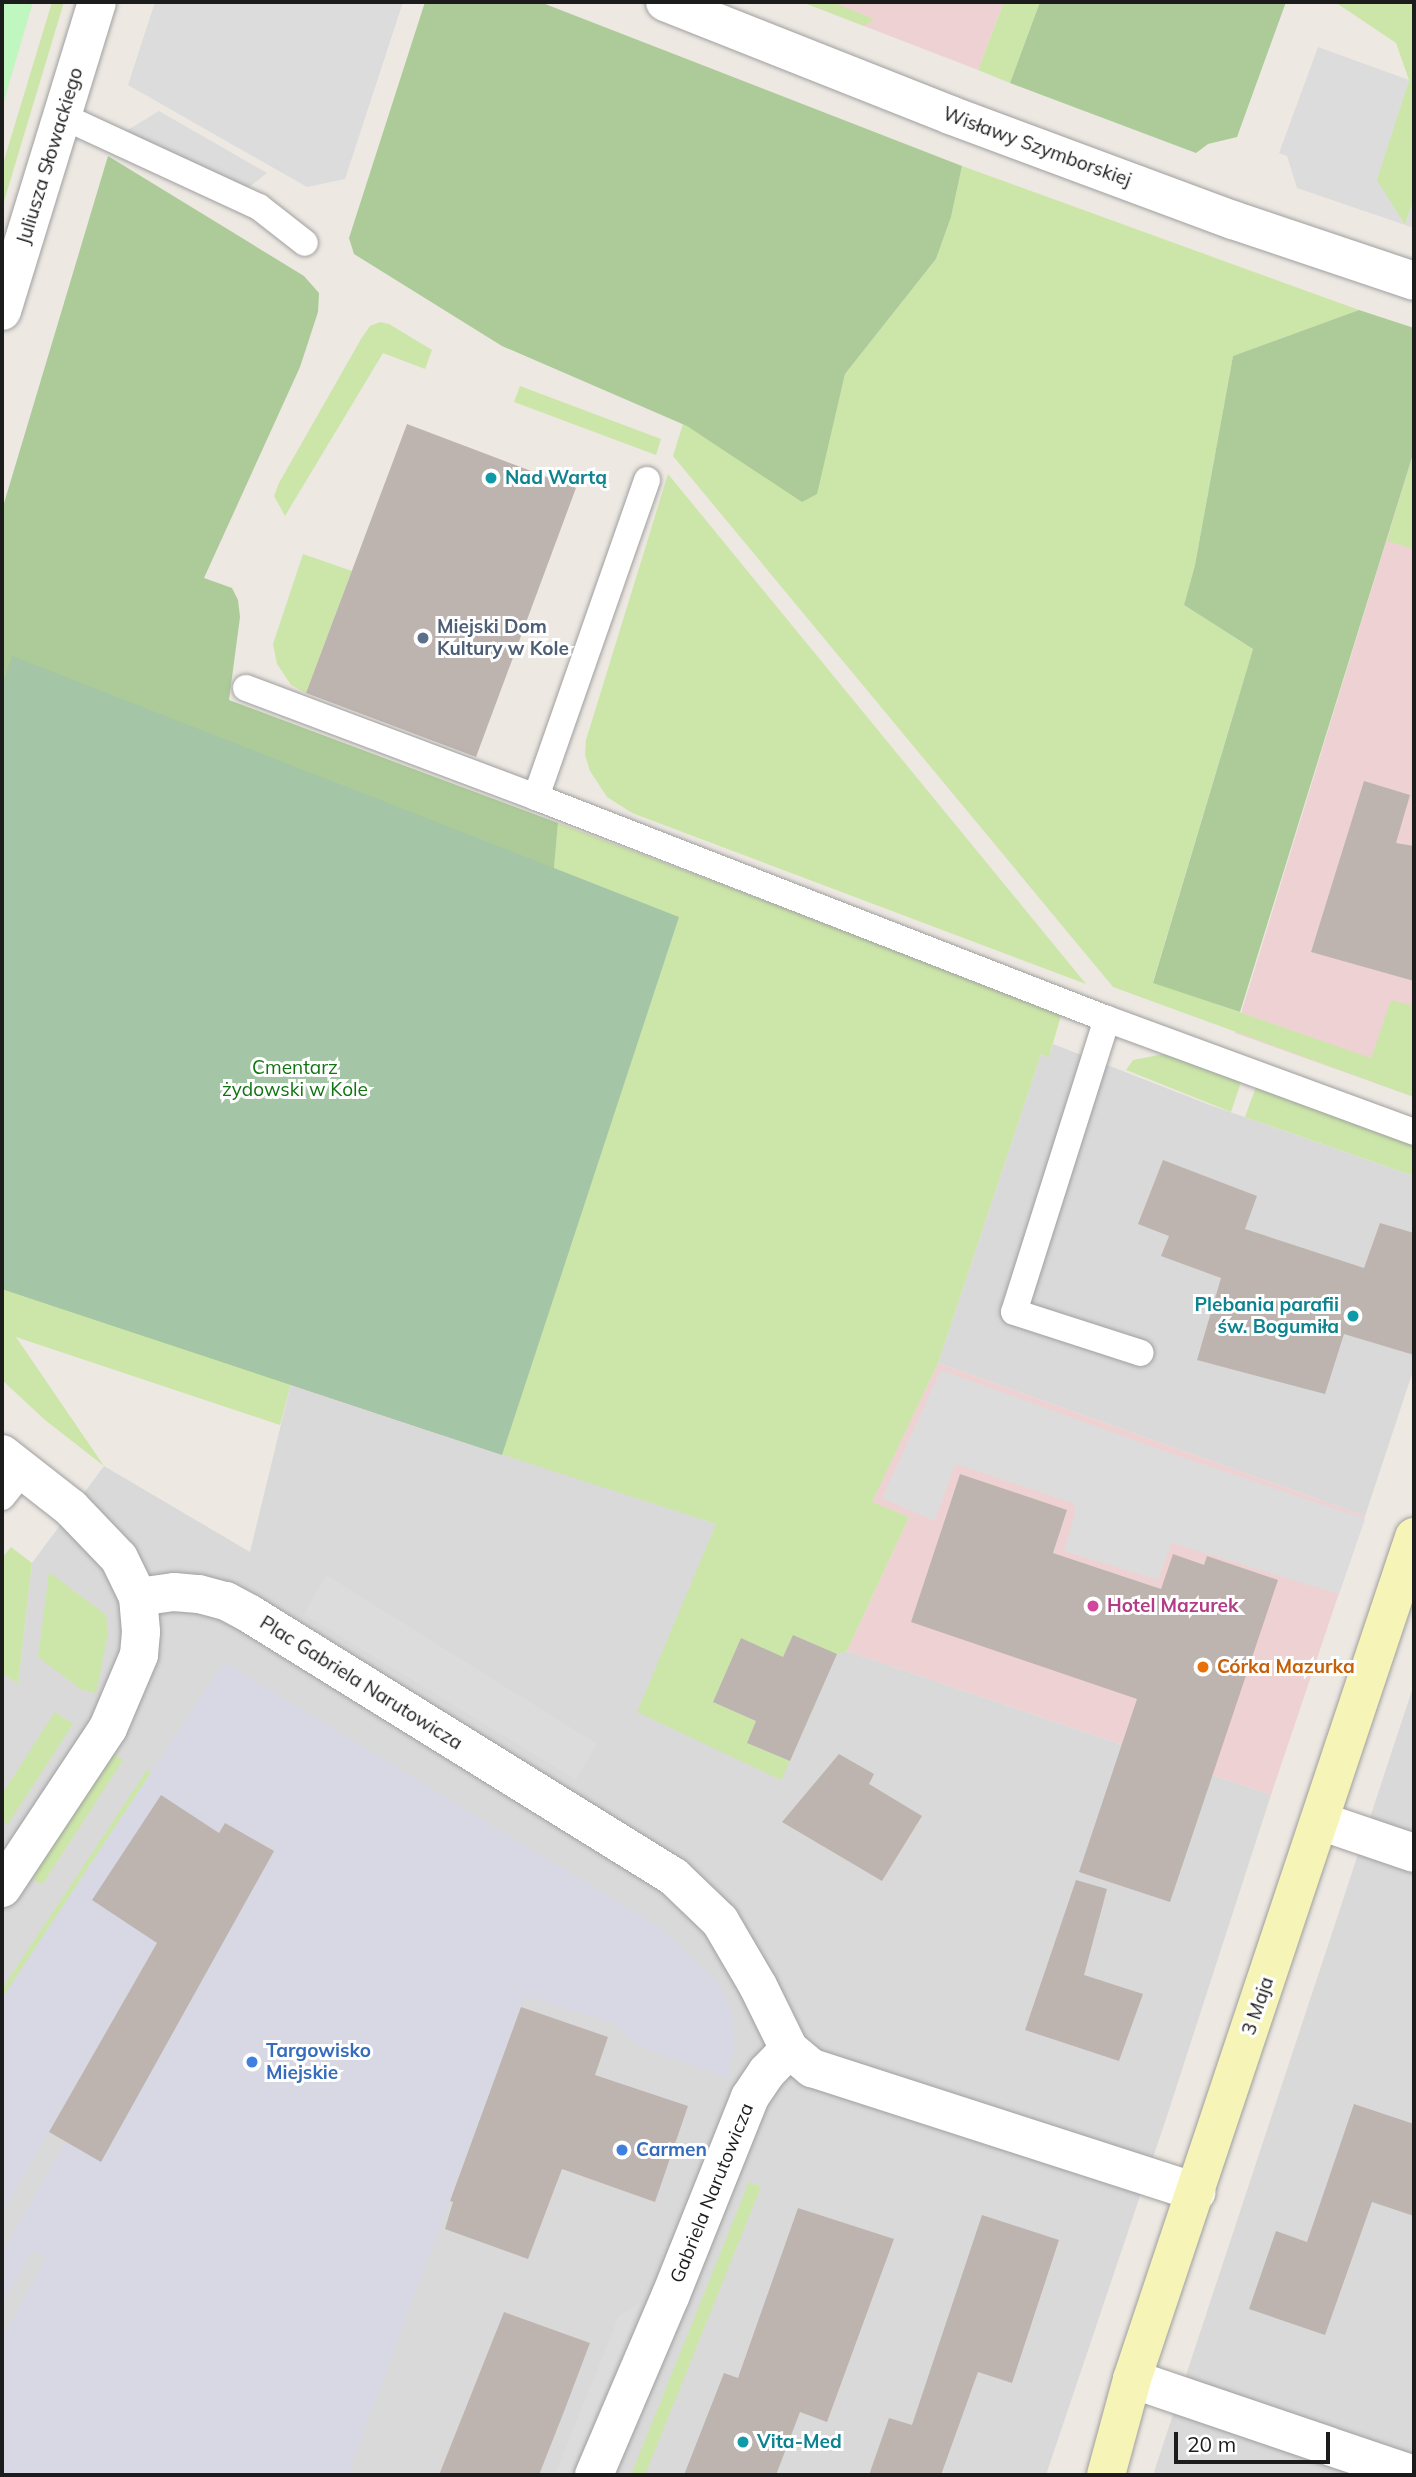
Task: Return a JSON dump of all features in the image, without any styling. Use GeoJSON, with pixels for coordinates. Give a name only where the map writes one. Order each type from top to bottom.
{"type":"FeatureCollection","features":[{"type":"Feature","properties":{"kind":"street","name":"Juliusza Słowackiego"},"geometry":{"type":"LineString","coordinates":[[2,311],[97,2]]}},
{"type":"Feature","properties":{"kind":"street","name":"Wisławy Szymborskiej"},"geometry":{"type":"LineString","coordinates":[[665,2],[963,120],[1233,220],[1414,281]]}},
{"type":"Feature","properties":{"kind":"street"},"geometry":{"type":"LineString","coordinates":[[2,1888],[108,1728],[139,1654],[138,1597],[119,1558],[99,1534],[71,1508],[9,1474]]}},
{"type":"Feature","properties":{"kind":"street","name":"3 Maja"},"geometry":{"type":"LineString","coordinates":[[1105,2475],[1132,2379],[1414,1537]]}},
{"type":"Feature","properties":{"kind":"street","name":"Plac Gabriela Narutowicza"},"geometry":{"type":"LineString","coordinates":[[138,1597],[174,1592],[199,1594],[226,1601],[673,1876],[720,1922],[758,1986],[789,2049]]}},
{"type":"Feature","properties":{"kind":"street"},"geometry":{"type":"LineString","coordinates":[[1320,1821],[1414,1853]]}},
{"type":"Feature","properties":{"kind":"street"},"geometry":{"type":"LineString","coordinates":[[789,2049],[812,2068],[1196,2192]]}},
{"type":"Feature","properties":{"kind":"street","name":"Gabriela Narutowicza"},"geometry":{"type":"LineString","coordinates":[[594,2475],[675,2285],[750,2097],[767,2072],[789,2049]]}},
{"type":"Feature","properties":{"kind":"street"},"geometry":{"type":"LineString","coordinates":[[1132,2379],[1414,2475]]}},
{"type":"Feature","properties":{"kind":"lane"},"geometry":{"type":"LineString","coordinates":[[62,116],[259,207],[305,243]]}},
{"type":"Feature","properties":{"kind":"lane"},"geometry":{"type":"LineString","coordinates":[[536,797],[647,480]]}},
{"type":"Feature","properties":{"kind":"lane"},"geometry":{"type":"LineString","coordinates":[[246,688],[536,797],[1107,1019],[1414,1132]]}},
{"type":"Feature","properties":{"kind":"lane"},"geometry":{"type":"LineString","coordinates":[[1107,1019],[1013,1312],[1140,1353]]}},
{"type":"Feature","properties":{"kind":"shaded area"},"geometry":{"type":"Polygon","coordinates":[[[155,2],[403,2],[345,179],[307,187],[128,85],[155,2]]]}},
{"type":"Feature","properties":{"kind":"shaded area"},"geometry":{"type":"Polygon","coordinates":[[[802,2],[1004,2],[978,70],[802,2]]]}},
{"type":"Feature","properties":{"kind":"shaded area"},"geometry":{"type":"Polygon","coordinates":[[[1318,47],[1409,80],[1377,180],[1405,225],[1297,188],[1287,156],[1279,153],[1318,47]]]}},
{"type":"Feature","properties":{"kind":"shaded area"},"geometry":{"type":"Polygon","coordinates":[[[159,111],[267,173],[244,191],[126,131],[159,111]]]}},
{"type":"Feature","properties":{"kind":"shaded area"},"geometry":{"type":"Polygon","coordinates":[[[1414,198],[1414,228],[1405,225],[1414,198]]]}},
{"type":"Feature","properties":{"kind":"shaded area"},"geometry":{"type":"Polygon","coordinates":[[[1414,451],[1414,1097],[1235,1033],[1414,451]]]}},
{"type":"Feature","properties":{"kind":"shaded area"},"geometry":{"type":"Polygon","coordinates":[[[1053,1044],[1210,1105],[1414,1176],[1414,1368],[1365,1516],[938,1363],[1041,1054],[1049,1057],[1053,1044]]]}},
{"type":"Feature","properties":{"kind":"shaded area"},"geometry":{"type":"Polygon","coordinates":[[[938,1363],[1365,1516],[1271,1795],[847,1651],[909,1517],[871,1502],[938,1363]]]}},
{"type":"Feature","properties":{"kind":"shaded area"},"geometry":{"type":"Polygon","coordinates":[[[941,1370],[1158,1449],[1365,1519],[1339,1594],[1172,1543],[1158,1580],[1064,1551],[1075,1513],[1073,1503],[959,1465],[953,1469],[935,1521],[882,1498],[941,1370]]]}},
{"type":"Feature","properties":{"kind":"shaded area"},"geometry":{"type":"Polygon","coordinates":[[[291,1383],[716,1524],[836,1654],[847,1651],[1271,1795],[1167,2116],[1046,2475],[2,2475],[2,1673],[18,1683],[32,1563],[104,1466],[250,1552],[291,1383]]]}},
{"type":"Feature","properties":{"kind":"shaded area"},"geometry":{"type":"Polygon","coordinates":[[[326,1575],[597,1744],[576,1780],[304,1614],[326,1575]]]}},
{"type":"Feature","properties":{"kind":"shaded area","name":"Targowisko Miejskie"},"geometry":{"type":"Polygon","coordinates":[[[224,1662],[664,1930],[718,1983],[730,2008],[735,2046],[727,2078],[638,2046],[613,2023],[525,1996],[348,2475],[2,2475],[2,2338],[46,2258],[32,2251],[2,2306],[2,2253],[241,1832],[225,1823],[2,2214],[2,1998],[224,1662]],[[161,1795],[93,1900],[109,1911],[178,1807],[161,1795]],[[259,1840],[196,1952],[212,1961],[275,1849],[259,1840]]]}},
{"type":"Feature","properties":{"kind":"shaded area"},"geometry":{"type":"Polygon","coordinates":[[[1414,1684],[1414,2475],[1153,2475],[1334,1927],[1414,1684]]]}},
{"type":"Feature","properties":{"kind":"shaded area"},"geometry":{"type":"Polygon","coordinates":[[[640,2303],[571,2475],[555,2475],[619,2316],[640,2303]]]}},
{"type":"Feature","properties":{"kind":"green space"},"geometry":{"type":"Polygon","coordinates":[[[2,2],[33,2],[2,108],[2,2]]]}},
{"type":"Feature","properties":{"kind":"green space"},"geometry":{"type":"Polygon","coordinates":[[[52,2],[64,2],[2,208],[2,167],[52,2]]]}},
{"type":"Feature","properties":{"kind":"green space"},"geometry":{"type":"Polygon","coordinates":[[[425,2],[540,2],[962,166],[951,217],[936,259],[845,374],[817,494],[802,502],[687,426],[502,346],[354,254],[349,238],[425,2]]]}},
{"type":"Feature","properties":{"kind":"green space"},"geometry":{"type":"Polygon","coordinates":[[[802,2],[832,2],[874,19],[864,26],[802,2]]]}},
{"type":"Feature","properties":{"kind":"green space"},"geometry":{"type":"Polygon","coordinates":[[[1004,2],[1040,2],[1010,83],[978,70],[1004,2]]]}},
{"type":"Feature","properties":{"kind":"green space"},"geometry":{"type":"Polygon","coordinates":[[[1040,2],[1286,2],[1237,137],[1208,144],[1196,153],[1010,83],[1040,2]]]}},
{"type":"Feature","properties":{"kind":"green space"},"geometry":{"type":"Polygon","coordinates":[[[1335,2],[1414,2],[1414,198],[1405,225],[1376,180],[1409,80],[1396,43],[1335,2]]]}},
{"type":"Feature","properties":{"kind":"green space","name":"Cmentarz żydowski w Kole"},"geometry":{"type":"Polygon","coordinates":[[[108,156],[304,276],[319,293],[318,312],[300,367],[204,578],[232,588],[238,600],[240,617],[229,700],[558,823],[554,868],[442,1435],[2,1289],[2,510],[108,156]]]}},
{"type":"Feature","properties":{"kind":"green space"},"geometry":{"type":"Polygon","coordinates":[[[962,166],[1359,310],[1233,356],[1195,565],[1184,605],[1253,649],[1153,982],[1371,1058],[1391,1000],[1414,1006],[1414,1097],[1113,987],[673,456],[683,424],[816,494],[845,374],[936,259],[951,217],[962,166]]]}},
{"type":"Feature","properties":{"kind":"green space"},"geometry":{"type":"Polygon","coordinates":[[[1359,310],[1414,328],[1414,451],[1240,1012],[1153,983],[1253,649],[1184,605],[1195,565],[1233,356],[1359,310]]]}},
{"type":"Feature","properties":{"kind":"green space"},"geometry":{"type":"Polygon","coordinates":[[[380,322],[389,324],[432,350],[425,369],[383,353],[285,516],[274,496],[279,483],[361,339],[370,326],[380,322]]]}},
{"type":"Feature","properties":{"kind":"green space"},"geometry":{"type":"Polygon","coordinates":[[[520,386],[661,439],[656,455],[514,402],[520,386]]]}},
{"type":"Feature","properties":{"kind":"green space"},"geometry":{"type":"Polygon","coordinates":[[[1414,451],[1414,549],[1387,541],[1414,451]]]}},
{"type":"Feature","properties":{"kind":"green space"},"geometry":{"type":"Polygon","coordinates":[[[668,474],[1086,984],[632,813],[607,797],[590,771],[585,755],[586,740],[668,474]]]}},
{"type":"Feature","properties":{"kind":"green space"},"geometry":{"type":"Polygon","coordinates":[[[303,554],[352,571],[306,693],[291,685],[277,664],[273,644],[303,554]]]}},
{"type":"Feature","properties":{"kind":"green space","name":"Cmentarz żydowski w Kole"},"geometry":{"type":"Polygon","coordinates":[[[12,656],[679,917],[502,1455],[2,1289],[2,686],[12,656]]]}},
{"type":"Feature","properties":{"kind":"green space"},"geometry":{"type":"Polygon","coordinates":[[[558,823],[1062,1012],[1049,1057],[1041,1054],[938,1363],[872,1502],[909,1517],[847,1651],[837,1654],[793,1635],[783,1657],[741,1639],[713,1702],[756,1721],[747,1743],[790,1761],[781,1780],[637,1712],[716,1524],[442,1435],[554,868],[558,823]]]}},
{"type":"Feature","properties":{"kind":"green space"},"geometry":{"type":"Polygon","coordinates":[[[1164,1054],[1242,1079],[1231,1112],[1126,1070],[1133,1060],[1164,1054]]]}},
{"type":"Feature","properties":{"kind":"green space"},"geometry":{"type":"Polygon","coordinates":[[[1257,1084],[1414,1143],[1414,1176],[1245,1117],[1257,1084]]]}},
{"type":"Feature","properties":{"kind":"green space"},"geometry":{"type":"Polygon","coordinates":[[[2,1289],[291,1383],[280,1425],[16,1337],[104,1466],[45,1420],[2,1380],[2,1289]]]}},
{"type":"Feature","properties":{"kind":"green space"},"geometry":{"type":"Polygon","coordinates":[[[11,1547],[32,1563],[18,1684],[2,1673],[2,1558],[11,1547]]]}},
{"type":"Feature","properties":{"kind":"green space"},"geometry":{"type":"Polygon","coordinates":[[[49,1572],[106,1615],[108,1634],[96,1693],[82,1690],[38,1657],[49,1572]]]}},
{"type":"Feature","properties":{"kind":"green space"},"geometry":{"type":"Polygon","coordinates":[[[55,1712],[73,1724],[8,1824],[2,1820],[2,1794],[55,1712]]]}},
{"type":"Feature","properties":{"kind":"green space"},"geometry":{"type":"Polygon","coordinates":[[[111,1752],[123,1760],[42,1885],[31,1877],[111,1752]]]}},
{"type":"Feature","properties":{"kind":"green space"},"geometry":{"type":"Polygon","coordinates":[[[147,1770],[158,1778],[2,2015],[2,1989],[147,1770]]]}},
{"type":"Feature","properties":{"kind":"green space"},"geometry":{"type":"Polygon","coordinates":[[[749,2182],[761,2187],[645,2475],[631,2475],[749,2182]]]}},
{"type":"Feature","properties":{"kind":"building","name":"Miejski Dom Kultury w Kole"},"geometry":{"type":"Polygon","coordinates":[[[407,424],[576,488],[476,757],[306,693],[407,424]]]}},
{"type":"Feature","properties":{"kind":"building"},"geometry":{"type":"Polygon","coordinates":[[[1364,781],[1410,795],[1396,843],[1414,846],[1414,981],[1311,952],[1364,781]]]}},
{"type":"Feature","properties":{"kind":"building"},"geometry":{"type":"Polygon","coordinates":[[[1163,1160],[1257,1196],[1245,1229],[1364,1268],[1380,1223],[1414,1233],[1414,1355],[1344,1334],[1325,1394],[1197,1360],[1221,1278],[1161,1256],[1169,1236],[1138,1224],[1163,1160]]]}},
{"type":"Feature","properties":{"kind":"building","name":"Hotel Mazurek"},"geometry":{"type":"Polygon","coordinates":[[[960,1474],[1067,1510],[1053,1553],[1161,1589],[1173,1554],[1204,1565],[1207,1556],[1278,1580],[1170,1902],[1079,1872],[1137,1699],[911,1622],[960,1474]]]}},
{"type":"Feature","properties":{"kind":"building"},"geometry":{"type":"Polygon","coordinates":[[[793,1635],[837,1654],[790,1761],[747,1743],[756,1721],[713,1702],[741,1638],[783,1657],[793,1635]]]}},
{"type":"Feature","properties":{"kind":"building"},"geometry":{"type":"Polygon","coordinates":[[[839,1754],[874,1774],[869,1784],[922,1816],[882,1881],[782,1822],[839,1754]]]}},
{"type":"Feature","properties":{"kind":"building"},"geometry":{"type":"Polygon","coordinates":[[[161,1795],[219,1833],[225,1823],[274,1851],[101,2162],[49,2132],[157,1943],[92,1900],[161,1795]]]}},
{"type":"Feature","properties":{"kind":"building"},"geometry":{"type":"Polygon","coordinates":[[[1076,1880],[1107,1889],[1084,1975],[1143,1994],[1119,2061],[1025,2030],[1076,1880]]]}},
{"type":"Feature","properties":{"kind":"building"},"geometry":{"type":"Polygon","coordinates":[[[521,2007],[608,2037],[595,2075],[688,2106],[655,2202],[562,2169],[528,2259],[445,2229],[453,2202],[450,2201],[521,2007]]]}},
{"type":"Feature","properties":{"kind":"building"},"geometry":{"type":"Polygon","coordinates":[[[1354,2104],[1414,2124],[1414,2216],[1372,2202],[1325,2335],[1249,2309],[1276,2231],[1307,2242],[1354,2104]]]}},
{"type":"Feature","properties":{"kind":"building"},"geometry":{"type":"Polygon","coordinates":[[[798,2208],[894,2239],[827,2422],[800,2412],[776,2475],[684,2475],[724,2373],[738,2378],[798,2208]]]}},
{"type":"Feature","properties":{"kind":"building"},"geometry":{"type":"Polygon","coordinates":[[[982,2215],[1059,2240],[1012,2383],[978,2372],[941,2475],[869,2475],[889,2418],[912,2425],[982,2215]]]}},
{"type":"Feature","properties":{"kind":"building"},"geometry":{"type":"Polygon","coordinates":[[[504,2312],[590,2343],[539,2475],[439,2475],[504,2312]]]}},
{"type":"Feature","properties":{"kind":"place","name":"Nad Wartą"},"geometry":{"type":"Point","coordinates":[491,478]}},
{"type":"Feature","properties":{"kind":"place","name":"Miejski Dom Kultury w Kole"},"geometry":{"type":"Point","coordinates":[423,638]}},
{"type":"Feature","properties":{"kind":"place","name":"Plebania parafii św. Bogumiła"},"geometry":{"type":"Point","coordinates":[1353,1316]}},
{"type":"Feature","properties":{"kind":"place","name":"Hotel Mazurek"},"geometry":{"type":"Point","coordinates":[1093,1606]}},
{"type":"Feature","properties":{"kind":"place","name":"Córka Mazurka"},"geometry":{"type":"Point","coordinates":[1203,1667]}},
{"type":"Feature","properties":{"kind":"place","name":"Targowisko Miejskie"},"geometry":{"type":"Point","coordinates":[252,2062]}},
{"type":"Feature","properties":{"kind":"place","name":"Carmen"},"geometry":{"type":"Point","coordinates":[622,2150]}},
{"type":"Feature","properties":{"kind":"place","name":"Vita-Med"},"geometry":{"type":"Point","coordinates":[743,2442]}}]}
